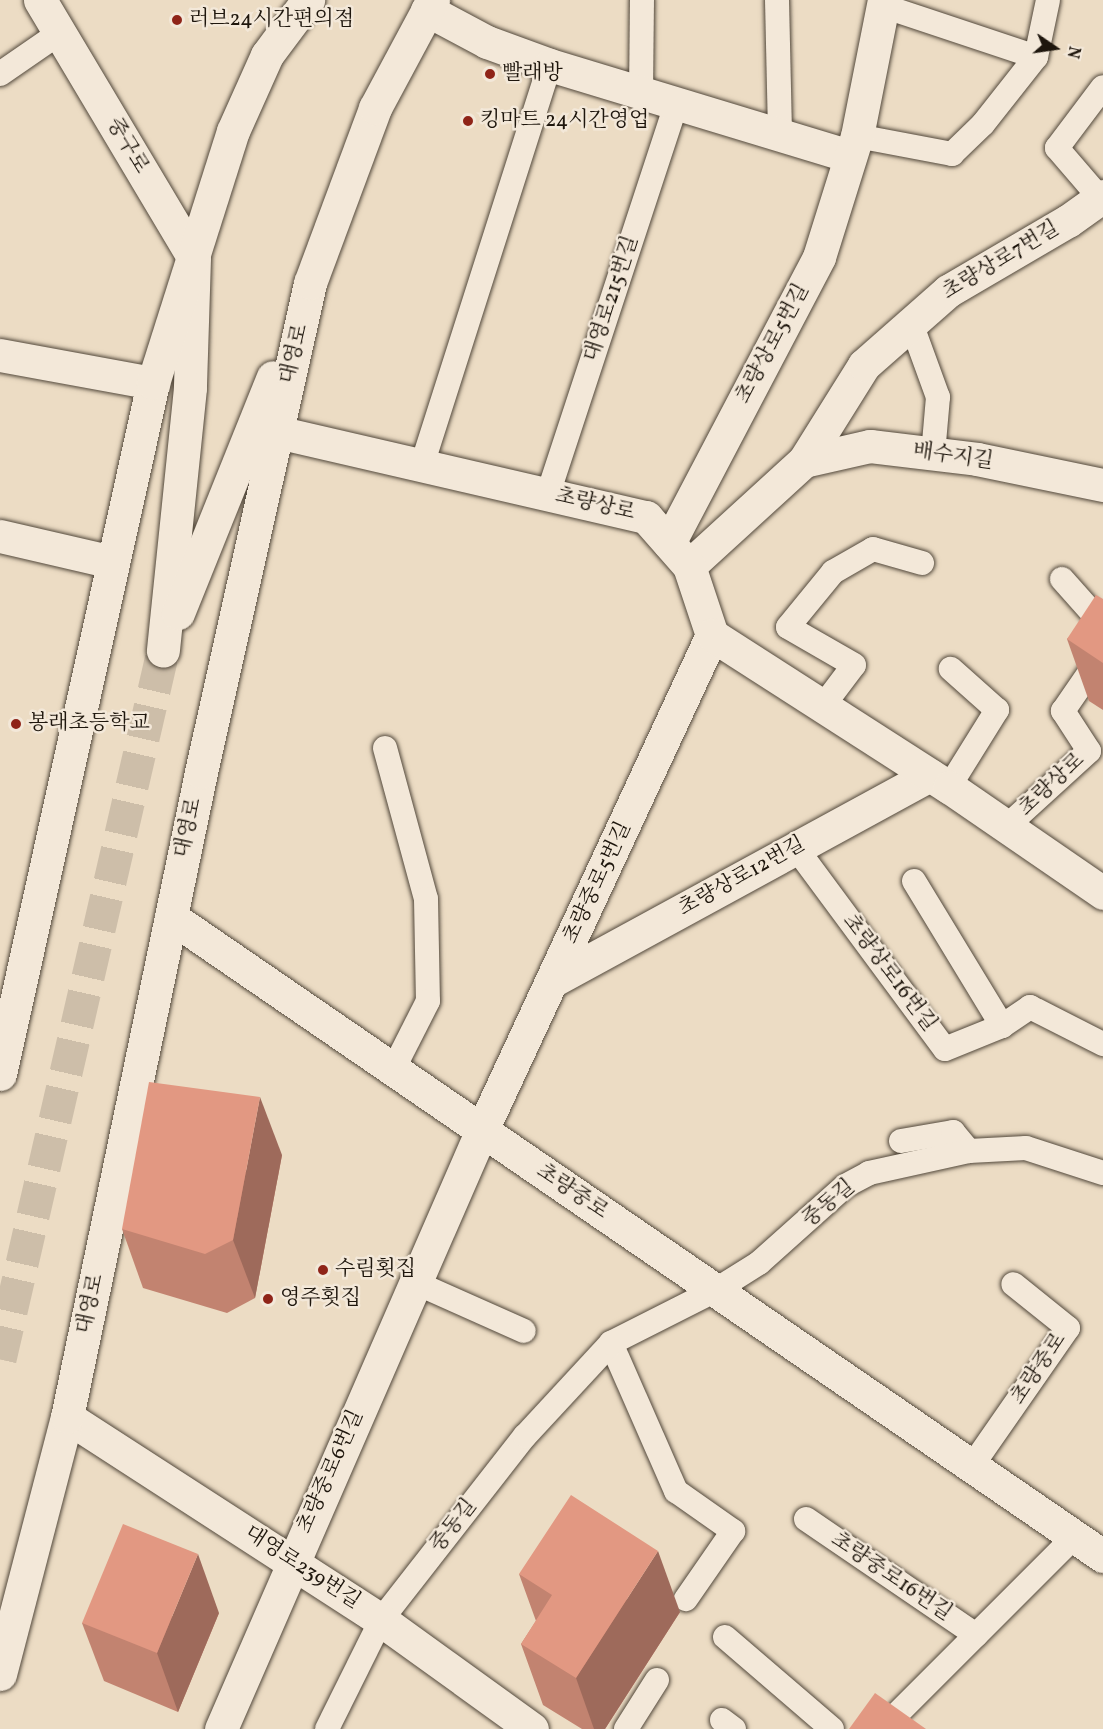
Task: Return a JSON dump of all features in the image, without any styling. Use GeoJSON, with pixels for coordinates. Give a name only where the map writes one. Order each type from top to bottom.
{"type":"FeatureCollection","features":[{"type":"Feature","properties":{"kind":"street","name":"중구로"},"geometry":{"type":"LineString","coordinates":[[40,0],[58,34],[194,258]]}},
{"type":"Feature","properties":{"kind":"street"},"geometry":{"type":"LineString","coordinates":[[0,1074],[153,383],[233,131],[267,55],[308,0]]}},
{"type":"Feature","properties":{"kind":"street","name":"초량상로5번길"},"geometry":{"type":"LineString","coordinates":[[679,554],[819,257],[853,146],[884,3]]}},
{"type":"Feature","properties":{"kind":"street"},"geometry":{"type":"LineString","coordinates":[[430,5],[488,42],[550,65],[780,136],[853,146]]}},
{"type":"Feature","properties":{"kind":"street","name":"대영로"},"geometry":{"type":"LineString","coordinates":[[0,1674],[66,1417],[171,917],[310,283],[375,108],[430,5]]}},
{"type":"Feature","properties":{"kind":"street","name":"초량상로7번길"},"geometry":{"type":"LineString","coordinates":[[679,554],[804,461],[864,365],[948,291],[1102,197]]}},
{"type":"Feature","properties":{"kind":"street"},"geometry":{"type":"LineString","coordinates":[[194,258],[190,388],[163,651],[310,283]]}},
{"type":"Feature","properties":{"kind":"street"},"geometry":{"type":"LineString","coordinates":[[0,355],[153,383]]}},
{"type":"Feature","properties":{"kind":"street","name":"초량상로"},"geometry":{"type":"LineString","coordinates":[[277,432],[646,517],[679,554],[712,634],[940,781],[1103,893]]}},
{"type":"Feature","properties":{"kind":"street","name":"배수지길"},"geometry":{"type":"LineString","coordinates":[[804,461],[870,446],[933,454],[1103,484]]}},
{"type":"Feature","properties":{"kind":"street"},"geometry":{"type":"LineString","coordinates":[[0,536],[113,562]]}},
{"type":"Feature","properties":{"kind":"street","name":"초량중로5번길"},"geometry":{"type":"LineString","coordinates":[[482,1130],[554,980],[712,634]]}},
{"type":"Feature","properties":{"kind":"street","name":"초량상로12번길"},"geometry":{"type":"LineString","coordinates":[[554,980],[796,848],[940,781]]}},
{"type":"Feature","properties":{"kind":"street","name":"초량중로"},"geometry":{"type":"LineString","coordinates":[[171,917],[1103,1556]]}},
{"type":"Feature","properties":{"kind":"street","name":"초량중로6번길"},"geometry":{"type":"LineString","coordinates":[[221,1729],[292,1561],[482,1130]]}},
{"type":"Feature","properties":{"kind":"street","name":"대영로239번길"},"geometry":{"type":"LineString","coordinates":[[66,1417],[381,1620],[532,1729]]}},
{"type":"Feature","properties":{"kind":"lane"},"geometry":{"type":"LineString","coordinates":[[641,94],[642,0]]}},
{"type":"Feature","properties":{"kind":"lane"},"geometry":{"type":"LineString","coordinates":[[777,0],[780,136]]}},
{"type":"Feature","properties":{"kind":"lane"},"geometry":{"type":"LineString","coordinates":[[853,146],[952,154],[983,124],[1036,57],[1048,0]]}},
{"type":"Feature","properties":{"kind":"lane"},"geometry":{"type":"LineString","coordinates":[[884,3],[1036,57]]}},
{"type":"Feature","properties":{"kind":"lane"},"geometry":{"type":"LineString","coordinates":[[0,74],[58,34]]}},
{"type":"Feature","properties":{"kind":"lane"},"geometry":{"type":"LineString","coordinates":[[422,465],[550,65]]}},
{"type":"Feature","properties":{"kind":"lane","name":"초량상로7번길"},"geometry":{"type":"LineString","coordinates":[[1102,197],[1057,148],[1103,87]]}},
{"type":"Feature","properties":{"kind":"lane","name":"대영로215번길"},"geometry":{"type":"LineString","coordinates":[[548,494],[676,105]]}},
{"type":"Feature","properties":{"kind":"lane"},"geometry":{"type":"LineString","coordinates":[[911,323],[938,397],[933,454]]}},
{"type":"Feature","properties":{"kind":"lane"},"geometry":{"type":"LineString","coordinates":[[823,706],[854,665],[788,627],[833,572],[873,549],[922,563]]}},
{"type":"Feature","properties":{"kind":"lane"},"geometry":{"type":"LineString","coordinates":[[1062,579],[1103,626]]}},
{"type":"Feature","properties":{"kind":"lane","name":"초량상로"},"geometry":{"type":"LineString","coordinates":[[1007,826],[1089,751],[1063,711],[1103,653]]}},
{"type":"Feature","properties":{"kind":"lane"},"geometry":{"type":"LineString","coordinates":[[940,781],[997,710],[951,669]]}},
{"type":"Feature","properties":{"kind":"lane"},"geometry":{"type":"LineString","coordinates":[[385,748],[426,899],[428,1001],[393,1070]]}},
{"type":"Feature","properties":{"kind":"lane","name":"초량상로16번길"},"geometry":{"type":"LineString","coordinates":[[796,848],[945,1049],[1002,1026],[1030,1007],[1103,1044]]}},
{"type":"Feature","properties":{"kind":"lane"},"geometry":{"type":"LineString","coordinates":[[914,881],[1002,1026]]}},
{"type":"Feature","properties":{"kind":"lane"},"geometry":{"type":"LineString","coordinates":[[901,1141],[953,1132],[969,1150]]}},
{"type":"Feature","properties":{"kind":"lane","name":"중동길"},"geometry":{"type":"LineString","coordinates":[[327,1729],[381,1620],[525,1436],[611,1343],[716,1290],[771,1255],[845,1186],[869,1173],[969,1150],[1026,1148],[1103,1173]]}},
{"type":"Feature","properties":{"kind":"lane"},"geometry":{"type":"LineString","coordinates":[[414,1282],[524,1331]]}},
{"type":"Feature","properties":{"kind":"lane","name":"초량중로"},"geometry":{"type":"LineString","coordinates":[[972,1466],[1068,1328],[1013,1284]]}},
{"type":"Feature","properties":{"kind":"lane"},"geometry":{"type":"LineString","coordinates":[[611,1343],[676,1491],[733,1531],[686,1599]]}},
{"type":"Feature","properties":{"kind":"lane","name":"초량중로16번길"},"geometry":{"type":"LineString","coordinates":[[806,1519],[976,1635]]}},
{"type":"Feature","properties":{"kind":"lane","name":"초량중로16번길"},"geometry":{"type":"LineString","coordinates":[[882,1729],[1075,1536]]}},
{"type":"Feature","properties":{"kind":"lane"},"geometry":{"type":"LineString","coordinates":[[725,1637],[832,1729]]}},
{"type":"Feature","properties":{"kind":"lane"},"geometry":{"type":"LineString","coordinates":[[626,1729],[657,1680]]}},
{"type":"Feature","properties":{"kind":"building"},"geometry":{"type":"Polygon","coordinates":[[[1096,595],[1103,599],[1103,663],[1067,639],[1096,595]]]}},
{"type":"Feature","properties":{"kind":"building"},"geometry":{"type":"Polygon","coordinates":[[[149,1082],[260,1097],[233,1240],[205,1254],[122,1229],[149,1082]]]}},
{"type":"Feature","properties":{"kind":"building"},"geometry":{"type":"Polygon","coordinates":[[[571,1495],[658,1551],[576,1678],[521,1644],[552,1595],[519,1574],[571,1495]]]}},
{"type":"Feature","properties":{"kind":"building"},"geometry":{"type":"Polygon","coordinates":[[[123,1524],[198,1554],[157,1653],[82,1623],[123,1524]]]}},
{"type":"Feature","properties":{"kind":"building"},"geometry":{"type":"Polygon","coordinates":[[[875,1693],[926,1729],[849,1729],[875,1693]]]}},
{"type":"Feature","properties":{"kind":"tunnel"},"geometry":{"type":"LineString","coordinates":[[0,1359],[163,651]]}},
{"type":"Feature","properties":{"kind":"place","name":"러브24시간편의점"},"geometry":{"type":"Point","coordinates":[177,20]}},
{"type":"Feature","properties":{"kind":"place","name":"빨래방"},"geometry":{"type":"Point","coordinates":[490,74]}},
{"type":"Feature","properties":{"kind":"place","name":"킹마트 24시간영업"},"geometry":{"type":"Point","coordinates":[468,121]}},
{"type":"Feature","properties":{"kind":"place","name":"봉래초등학교"},"geometry":{"type":"Point","coordinates":[16,724]}},
{"type":"Feature","properties":{"kind":"place","name":"수림횟집"},"geometry":{"type":"Point","coordinates":[323,1270]}},
{"type":"Feature","properties":{"kind":"place","name":"영주횟집"},"geometry":{"type":"Point","coordinates":[268,1299]}}]}
